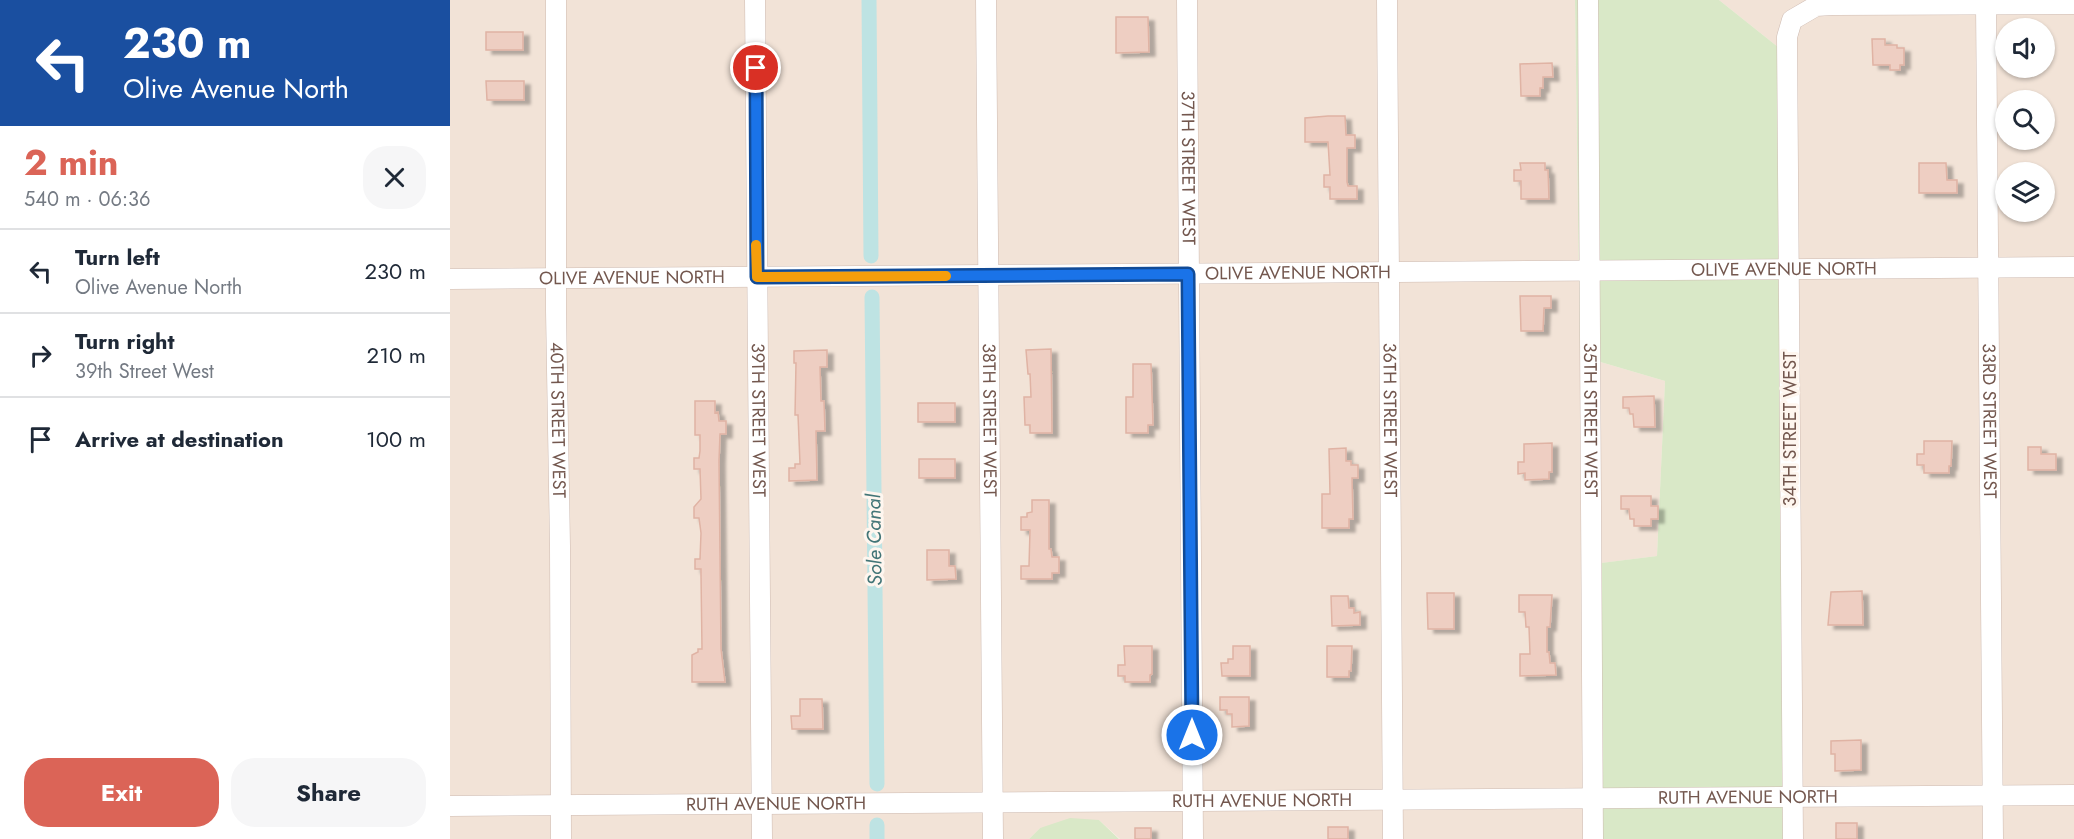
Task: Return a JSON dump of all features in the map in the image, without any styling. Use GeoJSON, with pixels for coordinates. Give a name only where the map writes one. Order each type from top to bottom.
{"type":"FeatureCollection","features":[{"type":"Feature","properties":{"kind":"street","name":"40TH STREET WEST"},"geometry":{"type":"LineString","coordinates":[[556,0],[561,839]]}},
{"type":"Feature","properties":{"kind":"street","name":"39TH STREET WEST"},"geometry":{"type":"LineString","coordinates":[[755,0],[762,839]]}},
{"type":"Feature","properties":{"kind":"street","name":"38TH STREET WEST"},"geometry":{"type":"LineString","coordinates":[[986,0],[993,839]]}},
{"type":"Feature","properties":{"kind":"street","name":"37TH STREET WEST"},"geometry":{"type":"LineString","coordinates":[[1186,0],[1193,839]]}},
{"type":"Feature","properties":{"kind":"street","name":"36TH STREET WEST"},"geometry":{"type":"LineString","coordinates":[[1387,0],[1393,839]]}},
{"type":"Feature","properties":{"kind":"street","name":"35TH STREET WEST"},"geometry":{"type":"LineString","coordinates":[[1588,0],[1593,839]]}},
{"type":"Feature","properties":{"kind":"street"},"geometry":{"type":"LineString","coordinates":[[1986,4],[2074,4]]}},
{"type":"Feature","properties":{"kind":"street","name":"34TH STREET WEST"},"geometry":{"type":"LineString","coordinates":[[1793,839],[1787,37],[1792,20],[1816,6],[1986,4]]}},
{"type":"Feature","properties":{"kind":"street","name":"33RD STREET WEST"},"geometry":{"type":"LineString","coordinates":[[1986,4],[1993,839]]}},
{"type":"Feature","properties":{"kind":"street","name":"OLIVE AVENUE NORTH"},"geometry":{"type":"LineString","coordinates":[[450,279],[2074,267]]}},
{"type":"Feature","properties":{"kind":"street","name":"RUTH AVENUE NORTH"},"geometry":{"type":"LineString","coordinates":[[450,806],[2074,795]]}},
{"type":"Feature","properties":{"kind":"shaded area"},"geometry":{"type":"Polygon","coordinates":[[[450,0],[1575,0],[1580,356],[1665,381],[1657,556],[1586,565],[1592,839],[1120,839],[1099,820],[1040,828],[1029,839],[450,839],[450,0]]]}},
{"type":"Feature","properties":{"kind":"shaded area"},"geometry":{"type":"Polygon","coordinates":[[[1719,0],[2074,0],[2074,839],[1785,839],[1778,47],[1719,0]]]}},
{"type":"Feature","properties":{"kind":"green space"},"geometry":{"type":"Polygon","coordinates":[[[1575,0],[1719,0],[1778,47],[1785,839],[1592,839],[1585,565],[1657,556],[1665,381],[1580,356],[1575,0]]]}},
{"type":"Feature","properties":{"kind":"green space"},"geometry":{"type":"Polygon","coordinates":[[[1070,818],[1099,820],[1119,839],[1029,839],[1040,828],[1070,818]]]}},
{"type":"Feature","properties":{"kind":"building"},"geometry":{"type":"Polygon","coordinates":[[[1116,17],[1148,17],[1149,52],[1116,53],[1116,17]]]}},
{"type":"Feature","properties":{"kind":"building"},"geometry":{"type":"Polygon","coordinates":[[[486,32],[523,32],[523,50],[486,50],[486,32]]]}},
{"type":"Feature","properties":{"kind":"building"},"geometry":{"type":"Polygon","coordinates":[[[1872,39],[1885,39],[1885,45],[1897,45],[1897,48],[1904,48],[1904,65],[1900,65],[1900,70],[1890,70],[1890,65],[1873,65],[1872,39]]]}},
{"type":"Feature","properties":{"kind":"building"},"geometry":{"type":"Polygon","coordinates":[[[1552,63],[1553,77],[1543,77],[1540,96],[1521,96],[1520,64],[1552,63]]]}},
{"type":"Feature","properties":{"kind":"building"},"geometry":{"type":"Polygon","coordinates":[[[486,81],[524,81],[524,100],[487,100],[486,81]]]}},
{"type":"Feature","properties":{"kind":"building"},"geometry":{"type":"Polygon","coordinates":[[[1345,116],[1346,135],[1355,135],[1355,148],[1347,148],[1347,182],[1348,186],[1357,186],[1357,199],[1330,199],[1330,187],[1324,187],[1324,175],[1330,175],[1328,142],[1305,142],[1305,118],[1345,116]]]}},
{"type":"Feature","properties":{"kind":"building"},"geometry":{"type":"Polygon","coordinates":[[[1520,163],[1545,163],[1545,170],[1548,170],[1549,199],[1521,199],[1521,181],[1514,181],[1514,170],[1521,170],[1520,163]]]}},
{"type":"Feature","properties":{"kind":"building"},"geometry":{"type":"Polygon","coordinates":[[[1919,163],[1946,163],[1947,180],[1957,180],[1957,193],[1919,193],[1919,163]]]}},
{"type":"Feature","properties":{"kind":"building"},"geometry":{"type":"Polygon","coordinates":[[[1520,296],[1551,296],[1551,308],[1544,308],[1543,331],[1521,331],[1520,296]]]}},
{"type":"Feature","properties":{"kind":"building"},"geometry":{"type":"Polygon","coordinates":[[[1051,349],[1052,433],[1030,433],[1030,425],[1025,425],[1024,397],[1031,397],[1026,350],[1051,349]]]}},
{"type":"Feature","properties":{"kind":"building"},"geometry":{"type":"Polygon","coordinates":[[[827,350],[827,367],[820,367],[825,431],[816,431],[817,480],[789,481],[789,468],[795,468],[795,464],[800,464],[798,415],[795,415],[796,363],[794,363],[794,351],[827,350]]]}},
{"type":"Feature","properties":{"kind":"building"},"geometry":{"type":"Polygon","coordinates":[[[1133,364],[1151,364],[1153,425],[1148,425],[1148,433],[1126,433],[1126,397],[1133,397],[1133,364]]]}},
{"type":"Feature","properties":{"kind":"building"},"geometry":{"type":"Polygon","coordinates":[[[1654,396],[1655,427],[1634,427],[1633,414],[1630,414],[1629,408],[1623,408],[1623,397],[1654,396]]]}},
{"type":"Feature","properties":{"kind":"building"},"geometry":{"type":"Polygon","coordinates":[[[695,401],[715,401],[715,413],[718,412],[719,421],[726,421],[726,434],[720,434],[719,461],[721,649],[725,682],[692,682],[692,655],[698,652],[698,649],[702,649],[701,569],[695,569],[695,559],[700,559],[701,533],[699,518],[694,518],[694,507],[701,499],[700,469],[694,469],[694,458],[699,458],[700,451],[700,435],[695,435],[695,401]]]}},
{"type":"Feature","properties":{"kind":"building"},"geometry":{"type":"Polygon","coordinates":[[[918,403],[955,403],[955,422],[918,422],[918,403]]]}},
{"type":"Feature","properties":{"kind":"building"},"geometry":{"type":"Polygon","coordinates":[[[1924,441],[1952,441],[1949,473],[1924,473],[1924,465],[1917,465],[1917,454],[1924,454],[1924,441]]]}},
{"type":"Feature","properties":{"kind":"building"},"geometry":{"type":"Polygon","coordinates":[[[1552,443],[1552,472],[1549,472],[1549,479],[1525,480],[1525,473],[1518,474],[1518,462],[1524,462],[1524,444],[1552,443]]]}},
{"type":"Feature","properties":{"kind":"building"},"geometry":{"type":"Polygon","coordinates":[[[2028,447],[2041,447],[2041,454],[2056,454],[2056,470],[2028,470],[2028,447]]]}},
{"type":"Feature","properties":{"kind":"building"},"geometry":{"type":"Polygon","coordinates":[[[1346,448],[1346,461],[1351,461],[1351,465],[1358,465],[1358,478],[1352,478],[1353,519],[1349,519],[1349,528],[1322,528],[1322,494],[1330,494],[1329,449],[1346,448]]]}},
{"type":"Feature","properties":{"kind":"building"},"geometry":{"type":"Polygon","coordinates":[[[919,459],[955,459],[955,478],[919,478],[919,459]]]}},
{"type":"Feature","properties":{"kind":"building"},"geometry":{"type":"Polygon","coordinates":[[[1621,496],[1651,496],[1651,506],[1658,506],[1658,519],[1651,519],[1651,526],[1634,526],[1634,519],[1630,519],[1629,509],[1621,509],[1621,496]]]}},
{"type":"Feature","properties":{"kind":"building"},"geometry":{"type":"Polygon","coordinates":[[[1032,500],[1049,500],[1049,549],[1051,549],[1052,557],[1059,557],[1059,573],[1052,573],[1052,579],[1021,579],[1021,566],[1029,566],[1030,530],[1021,530],[1021,517],[1027,517],[1027,513],[1032,512],[1032,500]]]}},
{"type":"Feature","properties":{"kind":"building"},"geometry":{"type":"Polygon","coordinates":[[[927,550],[949,550],[949,566],[955,566],[956,579],[927,580],[927,550]]]}},
{"type":"Feature","properties":{"kind":"building"},"geometry":{"type":"Polygon","coordinates":[[[1862,591],[1863,625],[1828,625],[1831,592],[1862,591]]]}},
{"type":"Feature","properties":{"kind":"building"},"geometry":{"type":"Polygon","coordinates":[[[1427,593],[1454,593],[1454,629],[1428,629],[1427,593]]]}},
{"type":"Feature","properties":{"kind":"building"},"geometry":{"type":"Polygon","coordinates":[[[1519,595],[1552,595],[1550,627],[1547,627],[1547,652],[1549,652],[1550,663],[1555,663],[1556,675],[1520,676],[1520,654],[1530,654],[1529,627],[1526,627],[1525,612],[1519,612],[1519,595]]]}},
{"type":"Feature","properties":{"kind":"building"},"geometry":{"type":"Polygon","coordinates":[[[1331,596],[1348,596],[1349,608],[1354,608],[1354,613],[1360,612],[1360,625],[1332,626],[1331,596]]]}},
{"type":"Feature","properties":{"kind":"building"},"geometry":{"type":"Polygon","coordinates":[[[1124,646],[1152,646],[1150,682],[1125,682],[1125,676],[1118,676],[1118,665],[1125,665],[1124,646]]]}},
{"type":"Feature","properties":{"kind":"building"},"geometry":{"type":"Polygon","coordinates":[[[1233,646],[1250,646],[1250,676],[1222,676],[1221,663],[1228,663],[1228,659],[1233,659],[1233,646]]]}},
{"type":"Feature","properties":{"kind":"building"},"geometry":{"type":"Polygon","coordinates":[[[1327,646],[1352,646],[1349,677],[1327,677],[1327,646]]]}},
{"type":"Feature","properties":{"kind":"building"},"geometry":{"type":"Polygon","coordinates":[[[1220,697],[1249,697],[1249,726],[1232,727],[1232,714],[1227,714],[1227,710],[1220,710],[1220,697]]]}},
{"type":"Feature","properties":{"kind":"building"},"geometry":{"type":"Polygon","coordinates":[[[800,699],[822,699],[823,729],[792,729],[791,716],[800,716],[800,699]]]}},
{"type":"Feature","properties":{"kind":"building"},"geometry":{"type":"Polygon","coordinates":[[[1861,740],[1861,770],[1835,771],[1835,754],[1831,754],[1831,741],[1861,740]]]}},
{"type":"Feature","properties":{"kind":"building"},"geometry":{"type":"Polygon","coordinates":[[[1836,823],[1857,823],[1857,839],[1836,839],[1836,823]]]}},
{"type":"Feature","properties":{"kind":"building"},"geometry":{"type":"Polygon","coordinates":[[[1328,827],[1348,827],[1348,839],[1328,839],[1328,827]]]}},
{"type":"Feature","properties":{"kind":"building"},"geometry":{"type":"Polygon","coordinates":[[[1135,828],[1151,828],[1151,839],[1135,839],[1135,828]]]}},
{"type":"Feature","properties":{"kind":"waterway","name":"Sole Canal"},"geometry":{"type":"LineString","coordinates":[[869,0],[871,256]]}},
{"type":"Feature","properties":{"kind":"waterway","name":"Sole Canal"},"geometry":{"type":"LineString","coordinates":[[872,297],[877,784]]}},
{"type":"Feature","properties":{"kind":"waterway","name":"Sole Canal"},"geometry":{"type":"LineString","coordinates":[[877,825],[877,839]]}},
{"type":"Feature","properties":{"kind":"slow traffic"},"geometry":{"type":"LineString","coordinates":[[756,245],[757,277],[946,276]]}},
{"type":"Feature","properties":{"kind":"route"},"geometry":{"type":"LineString","coordinates":[[756,68],[757,277],[1188,274],[1192,735]]}}]}
